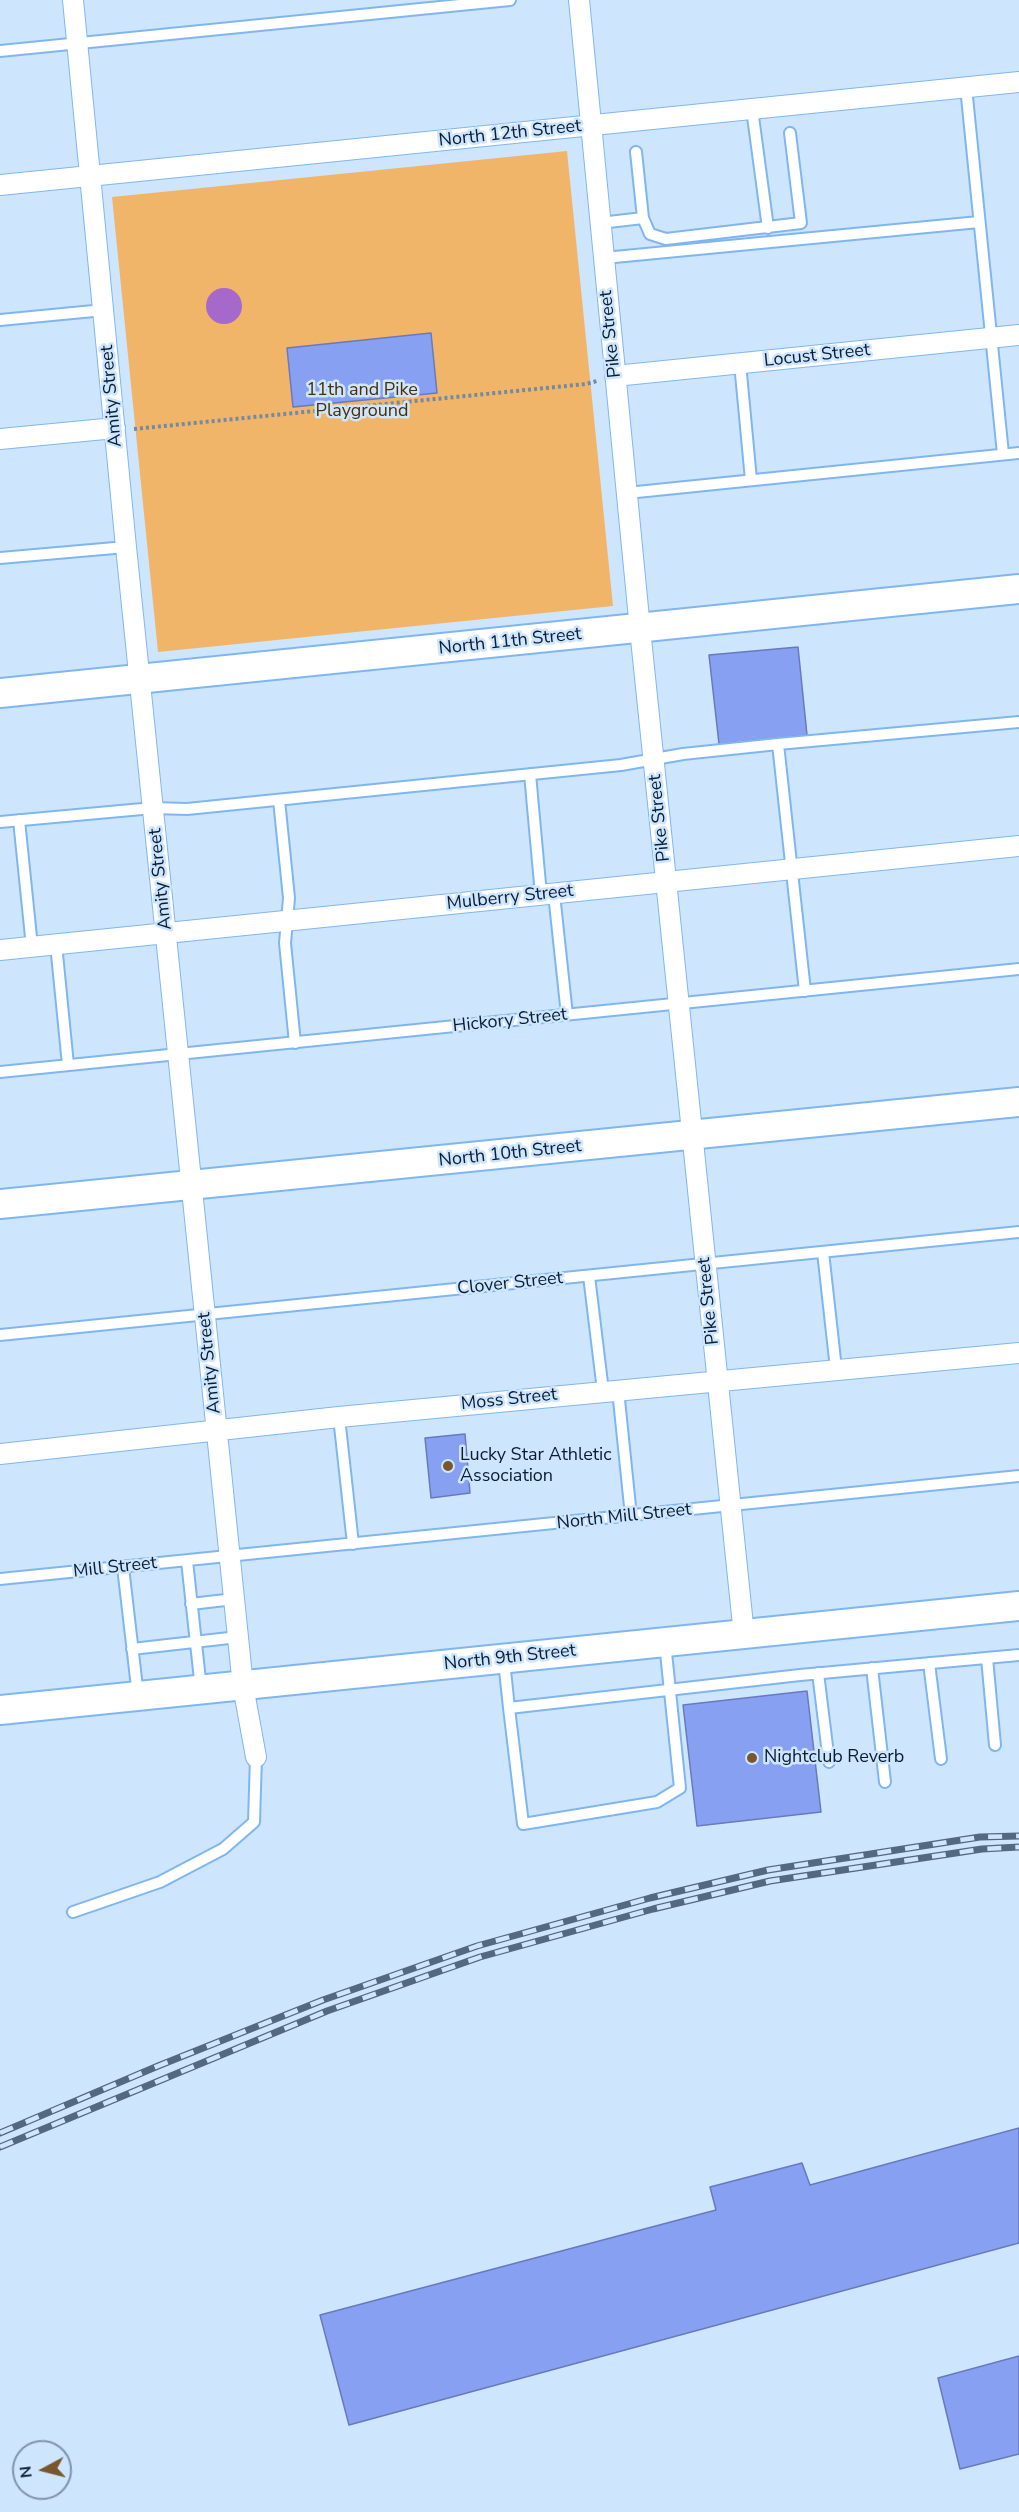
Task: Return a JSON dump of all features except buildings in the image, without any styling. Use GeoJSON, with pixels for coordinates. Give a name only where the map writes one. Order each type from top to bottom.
{"type":"FeatureCollection","features":[{"type":"Feature","properties":{"kind":"street","name":"Amity Street"},"geometry":{"type":"LineString","coordinates":[[74,0],[126,547],[216,1429],[243,1686],[256,1757]]}},
{"type":"Feature","properties":{"kind":"street","name":"Pike Street"},"geometry":{"type":"LineString","coordinates":[[579,0],[640,629],[744,1635]]}},
{"type":"Feature","properties":{"kind":"street","name":"North 12th Street"},"geometry":{"type":"LineString","coordinates":[[0,185],[1019,82]]}},
{"type":"Feature","properties":{"kind":"street","name":"Locust Street"},"geometry":{"type":"LineString","coordinates":[[615,376],[1019,335]]}},
{"type":"Feature","properties":{"kind":"street"},"geometry":{"type":"LineString","coordinates":[[0,440],[115,429]]}},
{"type":"Feature","properties":{"kind":"street","name":"North 11th Street"},"geometry":{"type":"LineString","coordinates":[[0,693],[1019,589]]}},
{"type":"Feature","properties":{"kind":"street","name":"Mulberry Street"},"geometry":{"type":"LineString","coordinates":[[0,950],[1019,846]]}},
{"type":"Feature","properties":{"kind":"street","name":"North 10th Street"},"geometry":{"type":"LineString","coordinates":[[0,1204],[1019,1102]]}},
{"type":"Feature","properties":{"kind":"street","name":"Moss Street"},"geometry":{"type":"LineString","coordinates":[[0,1454],[216,1429],[1019,1353]]}},
{"type":"Feature","properties":{"kind":"street","name":"North 9th Street"},"geometry":{"type":"LineString","coordinates":[[0,1710],[1019,1606]]}},
{"type":"Feature","properties":{"kind":"lane"},"geometry":{"type":"LineString","coordinates":[[0,51],[510,0]]}},
{"type":"Feature","properties":{"kind":"lane"},"geometry":{"type":"LineString","coordinates":[[966,87],[1003,454]]}},
{"type":"Feature","properties":{"kind":"lane"},"geometry":{"type":"LineString","coordinates":[[752,109],[768,228]]}},
{"type":"Feature","properties":{"kind":"lane"},"geometry":{"type":"LineString","coordinates":[[636,152],[643,218],[650,234],[666,239],[768,228],[801,223],[790,133]]}},
{"type":"Feature","properties":{"kind":"lane"},"geometry":{"type":"LineString","coordinates":[[600,223],[643,218]]}},
{"type":"Feature","properties":{"kind":"lane"},"geometry":{"type":"LineString","coordinates":[[604,258],[979,222]]}},
{"type":"Feature","properties":{"kind":"lane"},"geometry":{"type":"LineString","coordinates":[[0,320],[104,310]]}},
{"type":"Feature","properties":{"kind":"lane"},"geometry":{"type":"LineString","coordinates":[[740,363],[752,480]]}},
{"type":"Feature","properties":{"kind":"lane"},"geometry":{"type":"LineString","coordinates":[[627,493],[1019,453]]}},
{"type":"Feature","properties":{"kind":"lane"},"geometry":{"type":"LineString","coordinates":[[0,558],[126,547]]}},
{"type":"Feature","properties":{"kind":"lane"},"geometry":{"type":"LineString","coordinates":[[0,822],[153,808],[187,809],[279,800],[530,774],[778,744],[1019,722]]}},
{"type":"Feature","properties":{"kind":"lane"},"geometry":{"type":"LineString","coordinates":[[778,744],[805,991]]}},
{"type":"Feature","properties":{"kind":"lane"},"geometry":{"type":"LineString","coordinates":[[530,774],[567,1015]]}},
{"type":"Feature","properties":{"kind":"lane"},"geometry":{"type":"LineString","coordinates":[[279,800],[289,898],[285,943],[295,1042]]}},
{"type":"Feature","properties":{"kind":"lane"},"geometry":{"type":"LineString","coordinates":[[19,820],[32,946]]}},
{"type":"Feature","properties":{"kind":"lane"},"geometry":{"type":"LineString","coordinates":[[56,944],[68,1065]]}},
{"type":"Feature","properties":{"kind":"lane","name":"Hickory Street"},"geometry":{"type":"LineString","coordinates":[[0,1072],[1019,969]]}},
{"type":"Feature","properties":{"kind":"lane","name":"Clover Street"},"geometry":{"type":"LineString","coordinates":[[0,1335],[1019,1232]]}},
{"type":"Feature","properties":{"kind":"lane"},"geometry":{"type":"LineString","coordinates":[[823,1252],[836,1370]]}},
{"type":"Feature","properties":{"kind":"lane"},"geometry":{"type":"LineString","coordinates":[[589,1276],[631,1516]]}},
{"type":"Feature","properties":{"kind":"lane"},"geometry":{"type":"LineString","coordinates":[[339,1417],[353,1544]]}},
{"type":"Feature","properties":{"kind":"lane","name":"North Mill Street"},"geometry":{"type":"LineString","coordinates":[[230,1557],[1019,1476]]}},
{"type":"Feature","properties":{"kind":"lane","name":"Mill Street"},"geometry":{"type":"LineString","coordinates":[[0,1579],[230,1557]]}},
{"type":"Feature","properties":{"kind":"lane"},"geometry":{"type":"LineString","coordinates":[[187,1561],[201,1690]]}},
{"type":"Feature","properties":{"kind":"lane"},"geometry":{"type":"LineString","coordinates":[[123,1567],[138,1696]]}},
{"type":"Feature","properties":{"kind":"lane"},"geometry":{"type":"LineString","coordinates":[[191,1604],[234,1599]]}},
{"type":"Feature","properties":{"kind":"lane"},"geometry":{"type":"LineString","coordinates":[[132,1649],[238,1637]]}},
{"type":"Feature","properties":{"kind":"lane"},"geometry":{"type":"LineString","coordinates":[[503,1659],[523,1824],[657,1802],[680,1788],[665,1643]]}},
{"type":"Feature","properties":{"kind":"lane"},"geometry":{"type":"LineString","coordinates":[[509,1708],[818,1673],[1019,1655]]}},
{"type":"Feature","properties":{"kind":"lane"},"geometry":{"type":"LineString","coordinates":[[987,1658],[995,1744]]}},
{"type":"Feature","properties":{"kind":"lane"},"geometry":{"type":"LineString","coordinates":[[929,1663],[940,1759]]}},
{"type":"Feature","properties":{"kind":"lane"},"geometry":{"type":"LineString","coordinates":[[872,1668],[885,1782]]}},
{"type":"Feature","properties":{"kind":"lane"},"geometry":{"type":"LineString","coordinates":[[818,1673],[828,1762]]}},
{"type":"Feature","properties":{"kind":"lane"},"geometry":{"type":"LineString","coordinates":[[73,1912],[160,1882],[223,1849],[255,1822],[256,1757]]}},
{"type":"Feature","properties":{"kind":"path"},"geometry":{"type":"LineString","coordinates":[[115,429],[141,429],[586,384],[615,376]]}},
{"type":"Feature","properties":{"kind":"green space","name":"11th and Pike Playground"},"geometry":{"type":"Polygon","coordinates":[[[567,151],[613,606],[158,652],[112,197],[567,151]]]}},
{"type":"Feature","properties":{"kind":"shaded area"},"geometry":{"type":"Polygon","coordinates":[[[224,288],[237,293],[242,306],[237,319],[224,324],[211,319],[206,306],[211,293],[224,288]]]}},
{"type":"Feature","properties":{"kind":"railway"},"geometry":{"type":"LineString","coordinates":[[0,2133],[323,2000],[477,1946],[650,1898],[768,1870],[980,1837],[1019,1836]]}},
{"type":"Feature","properties":{"kind":"railway"},"geometry":{"type":"LineString","coordinates":[[0,2147],[327,2011],[480,1957],[653,1909],[770,1881],[982,1849],[1019,1847]]}},
{"type":"Feature","properties":{"kind":"place","name":"Lucky Star Athletic Association"},"geometry":{"type":"Point","coordinates":[448,1466]}},
{"type":"Feature","properties":{"kind":"place","name":"Nightclub Reverb"},"geometry":{"type":"Point","coordinates":[752,1758]}}]}
